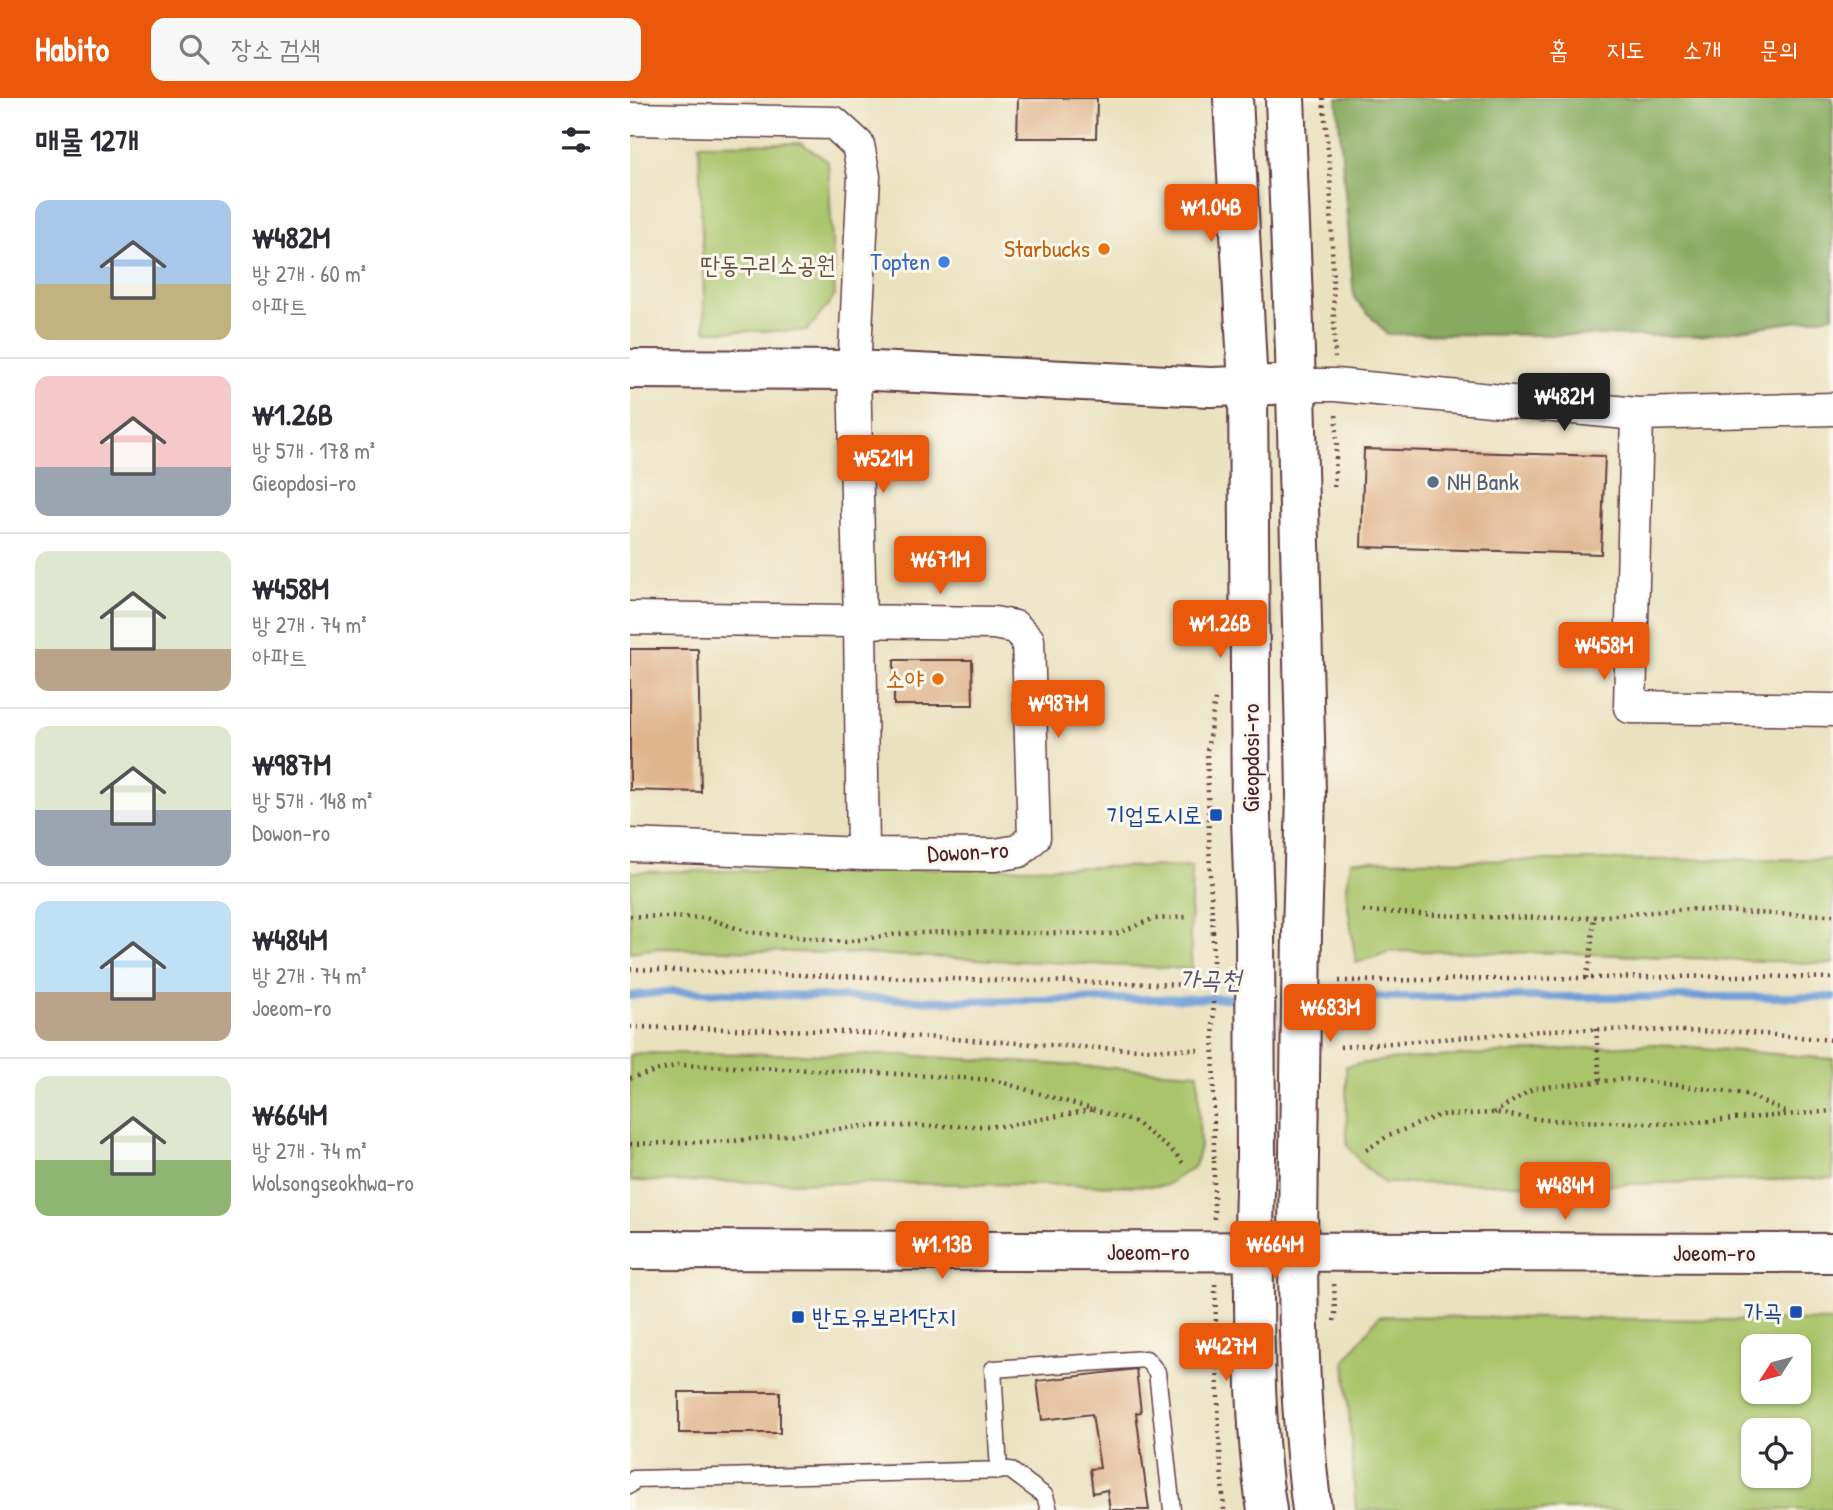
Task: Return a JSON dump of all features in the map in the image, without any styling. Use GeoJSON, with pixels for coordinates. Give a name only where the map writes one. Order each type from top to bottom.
{"type":"FeatureCollection","features":[{"type":"Feature","properties":{"kind":"street","name":"Gieopdosi-ro"},"geometry":{"type":"LineString","coordinates":[[1233,98],[1248,386],[1251,804],[1255,932],[1256,1157],[1252,1251],[1253,1314],[1259,1455],[1266,1510]]}},
{"type":"Feature","properties":{"kind":"street"},"geometry":{"type":"LineString","coordinates":[[1285,98],[1296,385],[1306,795],[1298,1156],[1298,1314],[1305,1457],[1312,1510]]}},
{"type":"Feature","properties":{"kind":"street"},"geometry":{"type":"LineString","coordinates":[[630,119],[834,123],[858,145],[864,176],[854,370],[863,854]]}},
{"type":"Feature","properties":{"kind":"street"},"geometry":{"type":"LineString","coordinates":[[630,369],[854,370],[1210,387],[1335,385],[1637,414],[1833,410]]}},
{"type":"Feature","properties":{"kind":"street"},"geometry":{"type":"LineString","coordinates":[[1637,414],[1630,707],[1833,710]]}},
{"type":"Feature","properties":{"kind":"street","name":"Dowon-ro"},"geometry":{"type":"LineString","coordinates":[[630,618],[994,624],[1015,627],[1028,640],[1034,836],[1019,851],[995,855],[863,854],[630,845]]}},
{"type":"Feature","properties":{"kind":"street","name":"Joeom-ro"},"geometry":{"type":"LineString","coordinates":[[630,1250],[1833,1253]]}},
{"type":"Feature","properties":{"kind":"lane"},"geometry":{"type":"LineString","coordinates":[[999,1471],[993,1369],[1146,1359],[1157,1373],[1172,1510]]}},
{"type":"Feature","properties":{"kind":"lane"},"geometry":{"type":"LineString","coordinates":[[631,1479],[1010,1471],[1045,1496],[1049,1510]]}},
{"type":"Feature","properties":{"kind":"path"},"geometry":{"type":"LineString","coordinates":[[1323,98],[1330,169],[1335,333]]}},
{"type":"Feature","properties":{"kind":"path"},"geometry":{"type":"LineString","coordinates":[[1214,1189],[1213,932],[1207,751],[1215,691]]}},
{"type":"Feature","properties":{"kind":"path"},"geometry":{"type":"LineString","coordinates":[[1363,911],[1594,917],[1688,909],[1833,915]]}},
{"type":"Feature","properties":{"kind":"path"},"geometry":{"type":"LineString","coordinates":[[630,916],[706,918],[748,933],[845,942],[897,934],[949,932],[1116,934],[1152,919],[1187,917]]}},
{"type":"Feature","properties":{"kind":"path"},"geometry":{"type":"LineString","coordinates":[[1586,978],[1594,917]]}},
{"type":"Feature","properties":{"kind":"path"},"geometry":{"type":"LineString","coordinates":[[630,969],[1196,985]]}},
{"type":"Feature","properties":{"kind":"path"},"geometry":{"type":"LineString","coordinates":[[1339,981],[1746,976],[1833,978]]}},
{"type":"Feature","properties":{"kind":"path"},"geometry":{"type":"LineString","coordinates":[[630,1027],[828,1031],[1097,1048],[1198,1050]]}},
{"type":"Feature","properties":{"kind":"path"},"geometry":{"type":"LineString","coordinates":[[1340,1047],[1567,1029],[1739,1032],[1833,1040]]}},
{"type":"Feature","properties":{"kind":"path"},"geometry":{"type":"LineString","coordinates":[[1597,1029],[1600,1082]]}},
{"type":"Feature","properties":{"kind":"path"},"geometry":{"type":"LineString","coordinates":[[630,1078],[678,1065],[994,1080],[1135,1122],[1176,1154],[1184,1165]]}},
{"type":"Feature","properties":{"kind":"path"},"geometry":{"type":"LineString","coordinates":[[1494,1113],[1534,1088],[1626,1079],[1746,1094],[1790,1115]]}},
{"type":"Feature","properties":{"kind":"path"},"geometry":{"type":"LineString","coordinates":[[630,1144],[733,1141],[864,1126],[1005,1126],[1096,1109]]}},
{"type":"Feature","properties":{"kind":"path"},"geometry":{"type":"LineString","coordinates":[[1366,1150],[1388,1136],[1440,1115],[1494,1113],[1545,1120],[1674,1124],[1833,1111]]}},
{"type":"Feature","properties":{"kind":"path"},"geometry":{"type":"LineString","coordinates":[[1217,1313],[1219,1436],[1224,1510]]}},
{"type":"Feature","properties":{"kind":"green space"},"geometry":{"type":"Polygon","coordinates":[[[1337,98],[1833,98],[1833,316],[1700,336],[1387,334],[1354,298],[1337,98]]]}},
{"type":"Feature","properties":{"kind":"green space","name":"딴동구리소공원"},"geometry":{"type":"Polygon","coordinates":[[[801,143],[828,161],[835,296],[807,331],[705,331],[699,144],[801,143]]]}},
{"type":"Feature","properties":{"kind":"green space"},"geometry":{"type":"Polygon","coordinates":[[[1833,859],[1833,964],[1566,953],[1392,951],[1356,963],[1346,892],[1351,861],[1833,859]]]}},
{"type":"Feature","properties":{"kind":"green space"},"geometry":{"type":"Polygon","coordinates":[[[1192,866],[1192,969],[660,948],[630,952],[630,872],[1192,866]]]}},
{"type":"Feature","properties":{"kind":"green space"},"geometry":{"type":"Polygon","coordinates":[[[1656,1044],[1833,1059],[1833,1178],[1599,1185],[1384,1183],[1363,1165],[1347,1145],[1346,1066],[1386,1060],[1656,1044]]]}},
{"type":"Feature","properties":{"kind":"green space"},"geometry":{"type":"Polygon","coordinates":[[[630,1055],[899,1055],[1198,1073],[1200,1146],[1195,1166],[1165,1186],[630,1181],[630,1055]]]}},
{"type":"Feature","properties":{"kind":"green space"},"geometry":{"type":"Polygon","coordinates":[[[1379,1316],[1833,1321],[1833,1510],[1356,1510],[1345,1360],[1379,1316]]]}},
{"type":"Feature","properties":{"kind":"building"},"geometry":{"type":"Polygon","coordinates":[[[1018,98],[1097,98],[1096,138],[1017,138],[1018,98]]]}},
{"type":"Feature","properties":{"kind":"building"},"geometry":{"type":"Polygon","coordinates":[[[1364,449],[1605,456],[1601,554],[1361,547],[1364,449]]]}},
{"type":"Feature","properties":{"kind":"building"},"geometry":{"type":"Polygon","coordinates":[[[630,649],[698,649],[701,792],[630,790],[630,649]]]}},
{"type":"Feature","properties":{"kind":"building"},"geometry":{"type":"Polygon","coordinates":[[[894,660],[972,660],[973,705],[894,705],[894,660]]]}},
{"type":"Feature","properties":{"kind":"building"},"geometry":{"type":"Polygon","coordinates":[[[1136,1369],[1141,1412],[1136,1413],[1149,1510],[1110,1510],[1107,1490],[1093,1493],[1090,1469],[1100,1468],[1092,1414],[1042,1420],[1037,1381],[1136,1369]]]}},
{"type":"Feature","properties":{"kind":"building"},"geometry":{"type":"Polygon","coordinates":[[[679,1392],[780,1392],[780,1433],[679,1433],[679,1392]]]}},
{"type":"Feature","properties":{"kind":"waterway","name":"가곡천"},"geometry":{"type":"LineString","coordinates":[[630,996],[675,991],[946,1001],[1246,998]]}},
{"type":"Feature","properties":{"kind":"waterway","name":"가곡천"},"geometry":{"type":"LineString","coordinates":[[1312,997],[1833,997]]}},
{"type":"Feature","properties":{"kind":"place","name":"Starbucks"},"geometry":{"type":"Point","coordinates":[1104,249]}},
{"type":"Feature","properties":{"kind":"place","name":"Topten"},"geometry":{"type":"Point","coordinates":[944,262]}},
{"type":"Feature","properties":{"kind":"place","name":"NH Bank"},"geometry":{"type":"Point","coordinates":[1433,482]}},
{"type":"Feature","properties":{"kind":"place","name":"소야"},"geometry":{"type":"Point","coordinates":[938,679]}},
{"type":"Feature","properties":{"kind":"place","name":"기업도시로"},"geometry":{"type":"Point","coordinates":[1216,815]}},
{"type":"Feature","properties":{"kind":"place","name":"가곡"},"geometry":{"type":"Point","coordinates":[1796,1312]}},
{"type":"Feature","properties":{"kind":"place","name":"반도유보라1단지"},"geometry":{"type":"Point","coordinates":[798,1317]}}]}
